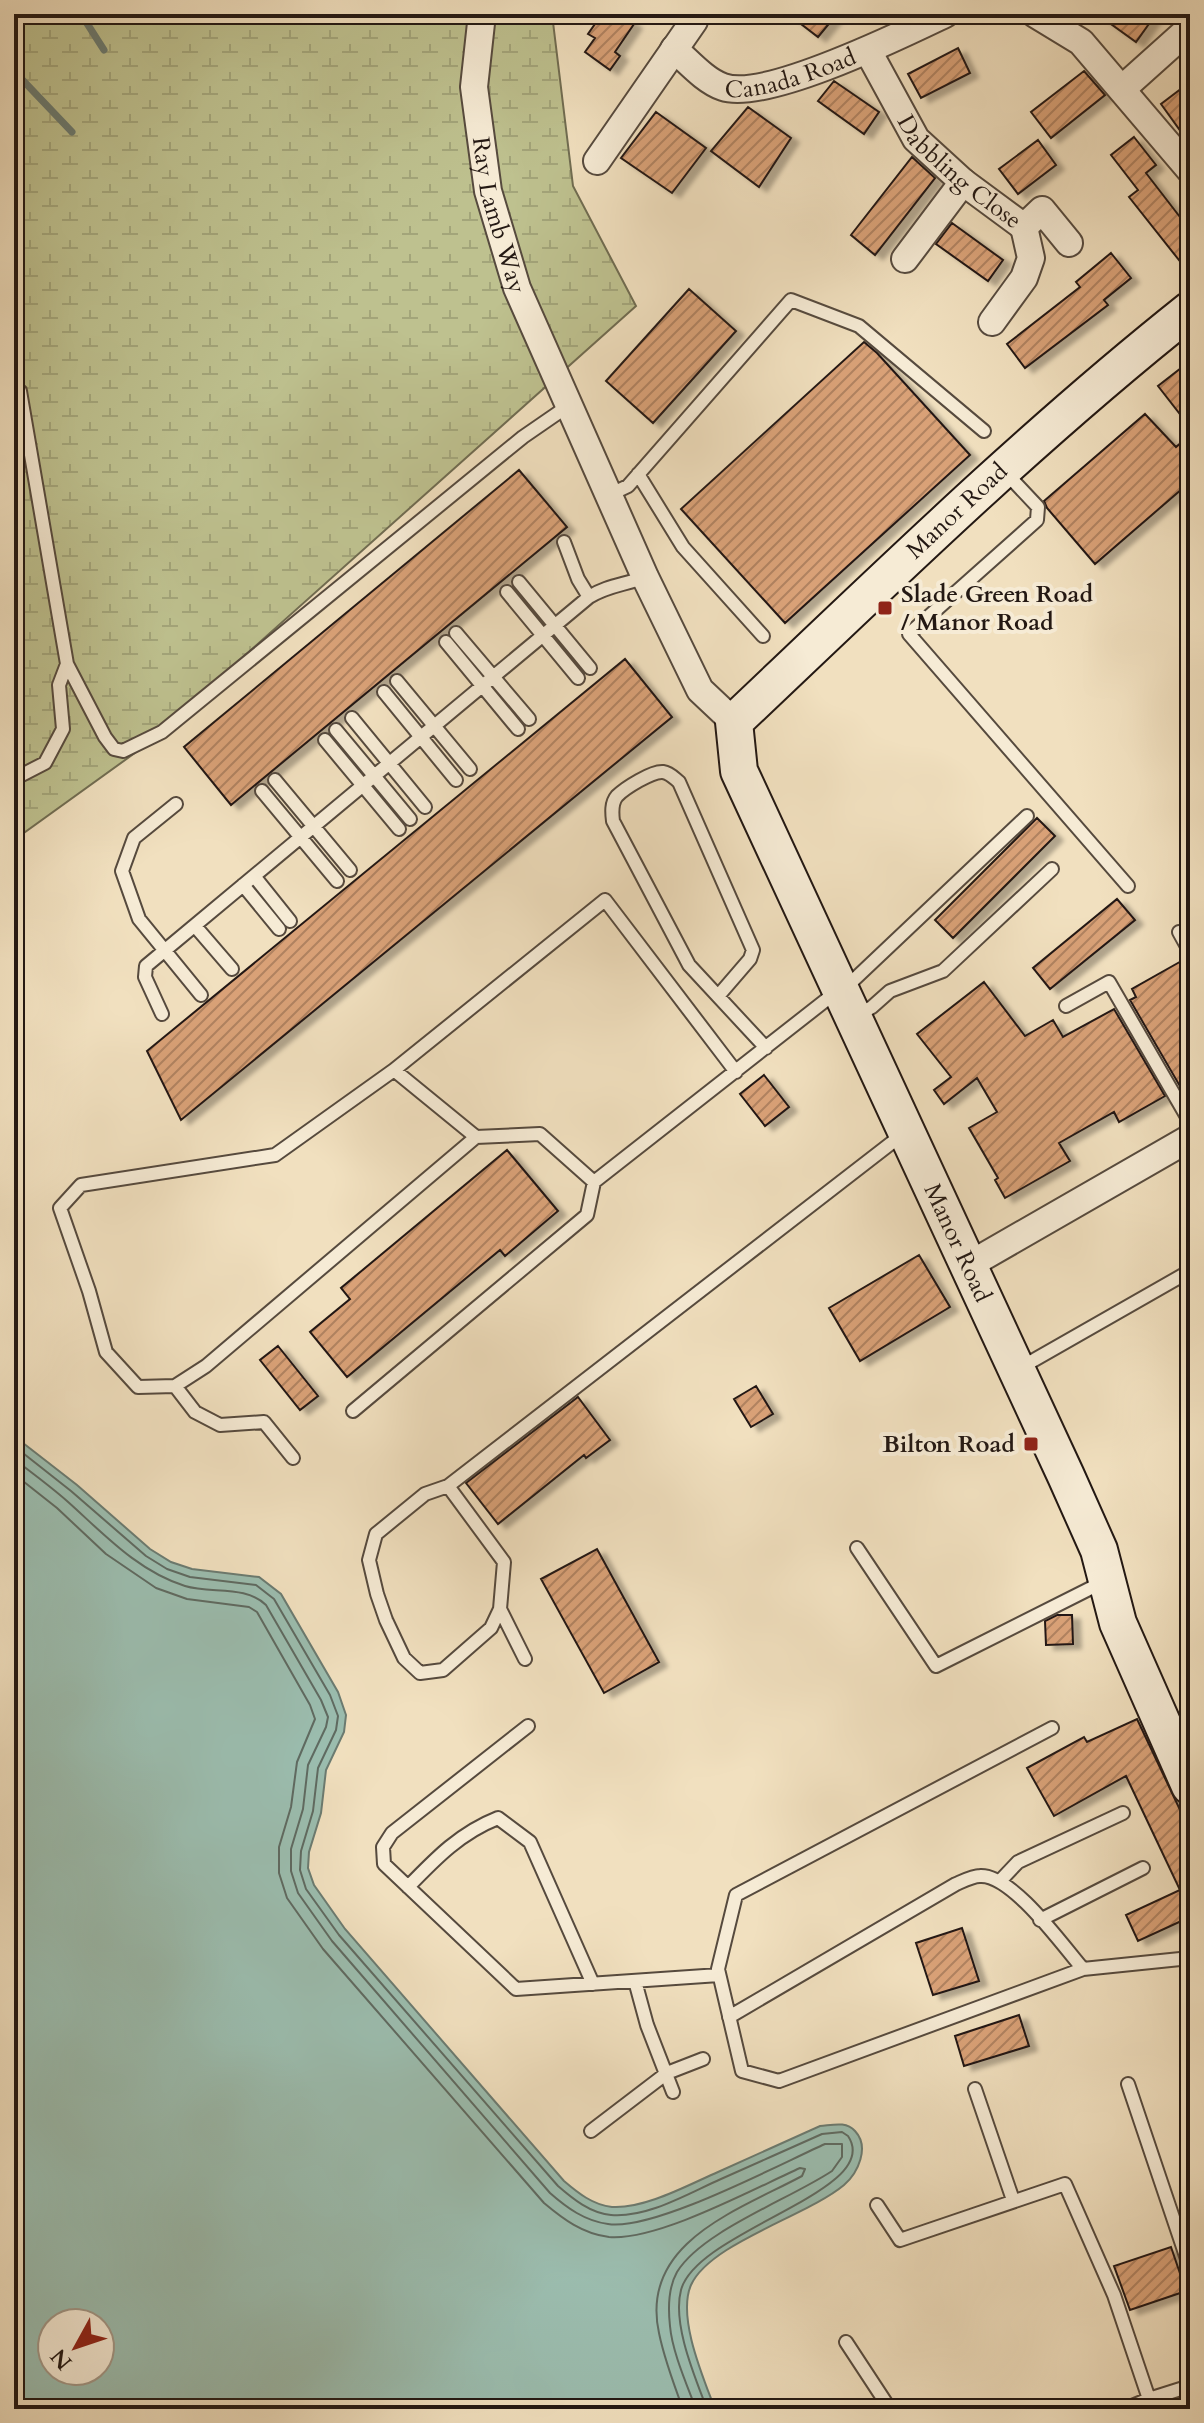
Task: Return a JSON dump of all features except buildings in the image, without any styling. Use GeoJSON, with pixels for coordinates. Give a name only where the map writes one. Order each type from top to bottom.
{"type":"FeatureCollection","features":[{"type":"Feature","properties":{"kind":"street","name":"Ray Lamb Way"},"geometry":{"type":"LineString","coordinates":[[482,14],[474,87],[488,191],[517,288],[568,406]]}},
{"type":"Feature","properties":{"kind":"street","name":"Canada Road"},"geometry":{"type":"LineString","coordinates":[[674,49],[724,88],[755,88],[788,80],[868,51],[945,14]]}},
{"type":"Feature","properties":{"kind":"street"},"geometry":{"type":"LineString","coordinates":[[1035,14],[1081,42],[1190,170]]}},
{"type":"Feature","properties":{"kind":"street"},"geometry":{"type":"LineString","coordinates":[[597,161],[694,21]]}},
{"type":"Feature","properties":{"kind":"street"},"geometry":{"type":"LineString","coordinates":[[1122,89],[1190,28]]}},
{"type":"Feature","properties":{"kind":"street","name":"Dabbling Close"},"geometry":{"type":"LineString","coordinates":[[868,51],[916,139],[963,182],[1024,227],[1042,210],[1069,243]]}},
{"type":"Feature","properties":{"kind":"street"},"geometry":{"type":"LineString","coordinates":[[905,259],[963,182]]}},
{"type":"Feature","properties":{"kind":"street"},"geometry":{"type":"LineString","coordinates":[[992,322],[1024,278],[1031,258],[1024,227]]}},
{"type":"Feature","properties":{"kind":"street","name":"Manor Road"},"geometry":{"type":"LineString","coordinates":[[1187,1771],[1118,1623],[1099,1550],[739,771],[734,722],[1002,469],[1114,370],[1190,310]]}},
{"type":"Feature","properties":{"kind":"street"},"geometry":{"type":"LineString","coordinates":[[568,406],[700,690],[734,722]]}},
{"type":"Feature","properties":{"kind":"street"},"geometry":{"type":"LineString","coordinates":[[969,1265],[1190,1138]]}},
{"type":"Feature","properties":{"kind":"lane"},"geometry":{"type":"LineString","coordinates":[[609,495],[628,486],[791,300],[859,326],[984,431]]}},
{"type":"Feature","properties":{"kind":"lane"},"geometry":{"type":"LineString","coordinates":[[14,387],[20,391],[67,664],[105,737],[114,749],[123,751],[162,732],[523,437],[568,406]]}},
{"type":"Feature","properties":{"kind":"lane"},"geometry":{"type":"LineString","coordinates":[[1002,469],[1038,507],[1037,520],[909,634],[1128,886]]}},
{"type":"Feature","properties":{"kind":"lane"},"geometry":{"type":"LineString","coordinates":[[638,474],[683,547],[763,636]]}},
{"type":"Feature","properties":{"kind":"lane"},"geometry":{"type":"LineString","coordinates":[[564,542],[578,579],[589,597]]}},
{"type":"Feature","properties":{"kind":"lane"},"geometry":{"type":"LineString","coordinates":[[162,1014],[144,972],[146,966],[589,597],[604,587],[631,583],[645,577]]}},
{"type":"Feature","properties":{"kind":"lane"},"geometry":{"type":"LineString","coordinates":[[519,582],[590,668]]}},
{"type":"Feature","properties":{"kind":"lane"},"geometry":{"type":"LineString","coordinates":[[507,592],[578,678]]}},
{"type":"Feature","properties":{"kind":"lane"},"geometry":{"type":"LineString","coordinates":[[518,729],[483,686],[451,637],[493,677],[529,719]]}},
{"type":"Feature","properties":{"kind":"lane"},"geometry":{"type":"LineString","coordinates":[[14,779],[45,763],[63,729],[59,685],[67,664]]}},
{"type":"Feature","properties":{"kind":"lane"},"geometry":{"type":"LineString","coordinates":[[397,681],[470,769]]}},
{"type":"Feature","properties":{"kind":"lane"},"geometry":{"type":"LineString","coordinates":[[384,692],[456,780]]}},
{"type":"Feature","properties":{"kind":"lane"},"geometry":{"type":"LineString","coordinates":[[352,718],[425,807]]}},
{"type":"Feature","properties":{"kind":"lane"},"geometry":{"type":"LineString","coordinates":[[336,730],[410,819]]}},
{"type":"Feature","properties":{"kind":"lane"},"geometry":{"type":"LineString","coordinates":[[325,740],[399,829]]}},
{"type":"Feature","properties":{"kind":"lane"},"geometry":{"type":"LineString","coordinates":[[719,995],[750,959],[753,950],[679,782],[669,773],[659,771],[615,797],[611,810],[613,821],[689,965],[766,1048]]}},
{"type":"Feature","properties":{"kind":"lane"},"geometry":{"type":"LineString","coordinates":[[275,780],[350,870]]}},
{"type":"Feature","properties":{"kind":"lane"},"geometry":{"type":"LineString","coordinates":[[262,791],[337,881]]}},
{"type":"Feature","properties":{"kind":"lane"},"geometry":{"type":"LineString","coordinates":[[176,804],[134,838],[122,871],[139,919],[201,995]]}},
{"type":"Feature","properties":{"kind":"lane"},"geometry":{"type":"LineString","coordinates":[[847,1005],[1027,816]]}},
{"type":"Feature","properties":{"kind":"lane"},"geometry":{"type":"LineString","coordinates":[[353,1411],[587,1215],[594,1182],[826,1000],[872,1007],[890,991],[943,971],[1052,869]]}},
{"type":"Feature","properties":{"kind":"lane"},"geometry":{"type":"LineString","coordinates":[[243,885],[284,925],[254,876]]}},
{"type":"Feature","properties":{"kind":"lane"},"geometry":{"type":"LineString","coordinates":[[594,1182],[540,1134],[476,1137],[206,1366],[175,1386],[138,1387],[106,1352],[60,1208],[81,1185],[275,1155],[394,1070],[605,900],[736,1072]]}},
{"type":"Feature","properties":{"kind":"lane"},"geometry":{"type":"LineString","coordinates":[[195,926],[232,969]]}},
{"type":"Feature","properties":{"kind":"lane"},"geometry":{"type":"LineString","coordinates":[[1179,932],[1190,952]]}},
{"type":"Feature","properties":{"kind":"lane"},"geometry":{"type":"LineString","coordinates":[[1066,1006],[1109,982],[1190,1122]]}},
{"type":"Feature","properties":{"kind":"lane"},"geometry":{"type":"LineString","coordinates":[[394,1070],[476,1137]]}},
{"type":"Feature","properties":{"kind":"lane"},"geometry":{"type":"LineString","coordinates":[[448,1486],[504,1562],[500,1609],[491,1628],[443,1670],[420,1673],[404,1658],[377,1594],[369,1560],[376,1534],[425,1494],[448,1486],[905,1132]]}},
{"type":"Feature","properties":{"kind":"lane"},"geometry":{"type":"LineString","coordinates":[[1017,1369],[1190,1271]]}},
{"type":"Feature","properties":{"kind":"lane"},"geometry":{"type":"LineString","coordinates":[[175,1386],[195,1412],[220,1425],[264,1422],[293,1458]]}},
{"type":"Feature","properties":{"kind":"lane"},"geometry":{"type":"LineString","coordinates":[[857,1548],[936,1666],[1106,1581]]}},
{"type":"Feature","properties":{"kind":"lane"},"geometry":{"type":"LineString","coordinates":[[500,1609],[525,1659]]}},
{"type":"Feature","properties":{"kind":"lane"},"geometry":{"type":"LineString","coordinates":[[528,1726],[392,1833],[383,1847],[384,1864],[516,1989],[719,1975]]}},
{"type":"Feature","properties":{"kind":"lane"},"geometry":{"type":"LineString","coordinates":[[1052,1728],[736,1895],[718,1969],[742,2071],[779,2081],[1083,1969],[1190,1958]]}},
{"type":"Feature","properties":{"kind":"lane"},"geometry":{"type":"LineString","coordinates":[[1000,1881],[1018,1862],[1123,1813]]}},
{"type":"Feature","properties":{"kind":"lane"},"geometry":{"type":"LineString","coordinates":[[408,1887],[434,1859],[471,1828],[498,1818],[530,1842],[593,1984]]}},
{"type":"Feature","properties":{"kind":"lane"},"geometry":{"type":"LineString","coordinates":[[1040,1920],[1143,1868]]}},
{"type":"Feature","properties":{"kind":"lane"},"geometry":{"type":"LineString","coordinates":[[729,2017],[956,1884],[981,1875],[1000,1881],[1083,1969]]}},
{"type":"Feature","properties":{"kind":"lane"},"geometry":{"type":"LineString","coordinates":[[635,1981],[647,2025],[673,2092]]}},
{"type":"Feature","properties":{"kind":"lane"},"geometry":{"type":"LineString","coordinates":[[591,2131],[667,2073],[703,2059]]}},
{"type":"Feature","properties":{"kind":"lane"},"geometry":{"type":"LineString","coordinates":[[1128,2084],[1190,2268]]}},
{"type":"Feature","properties":{"kind":"lane"},"geometry":{"type":"LineString","coordinates":[[975,2089],[1013,2200]]}},
{"type":"Feature","properties":{"kind":"lane"},"geometry":{"type":"LineString","coordinates":[[877,2205],[900,2240],[1065,2184],[1114,2295],[1149,2399]]}},
{"type":"Feature","properties":{"kind":"lane"},"geometry":{"type":"LineString","coordinates":[[846,2342],[890,2409]]}},
{"type":"Feature","properties":{"kind":"lane"},"geometry":{"type":"LineString","coordinates":[[1125,2409],[1190,2386]]}},
{"type":"Feature","properties":{"kind":"green space"},"geometry":{"type":"Polygon","coordinates":[[[14,14],[552,14],[573,186],[636,306],[139,750],[14,840],[14,14]]]}},
{"type":"Feature","properties":{"kind":"water"},"geometry":{"type":"Polygon","coordinates":[[[14,1436],[77,1485],[150,1549],[171,1562],[192,1569],[259,1577],[281,1594],[338,1692],[346,1715],[344,1732],[326,1770],[321,1813],[309,1852],[308,1868],[314,1885],[345,1929],[564,2181],[598,2204],[625,2207],[680,2189],[820,2126],[839,2124],[855,2131],[862,2144],[862,2152],[858,2167],[844,2185],[718,2256],[691,2285],[687,2313],[689,2330],[715,2409],[14,2409],[14,1436]]]}},
{"type":"Feature","properties":{"kind":"waterway"},"geometry":{"type":"LineString","coordinates":[[81,14],[104,50]]}},
{"type":"Feature","properties":{"kind":"waterway"},"geometry":{"type":"LineString","coordinates":[[14,71],[72,132]]}},
{"type":"Feature","properties":{"kind":"place","name":"Slade Green Road / Manor Road"},"geometry":{"type":"Point","coordinates":[885,608]}},
{"type":"Feature","properties":{"kind":"place","name":"Bilton Road"},"geometry":{"type":"Point","coordinates":[1031,1444]}}]}
